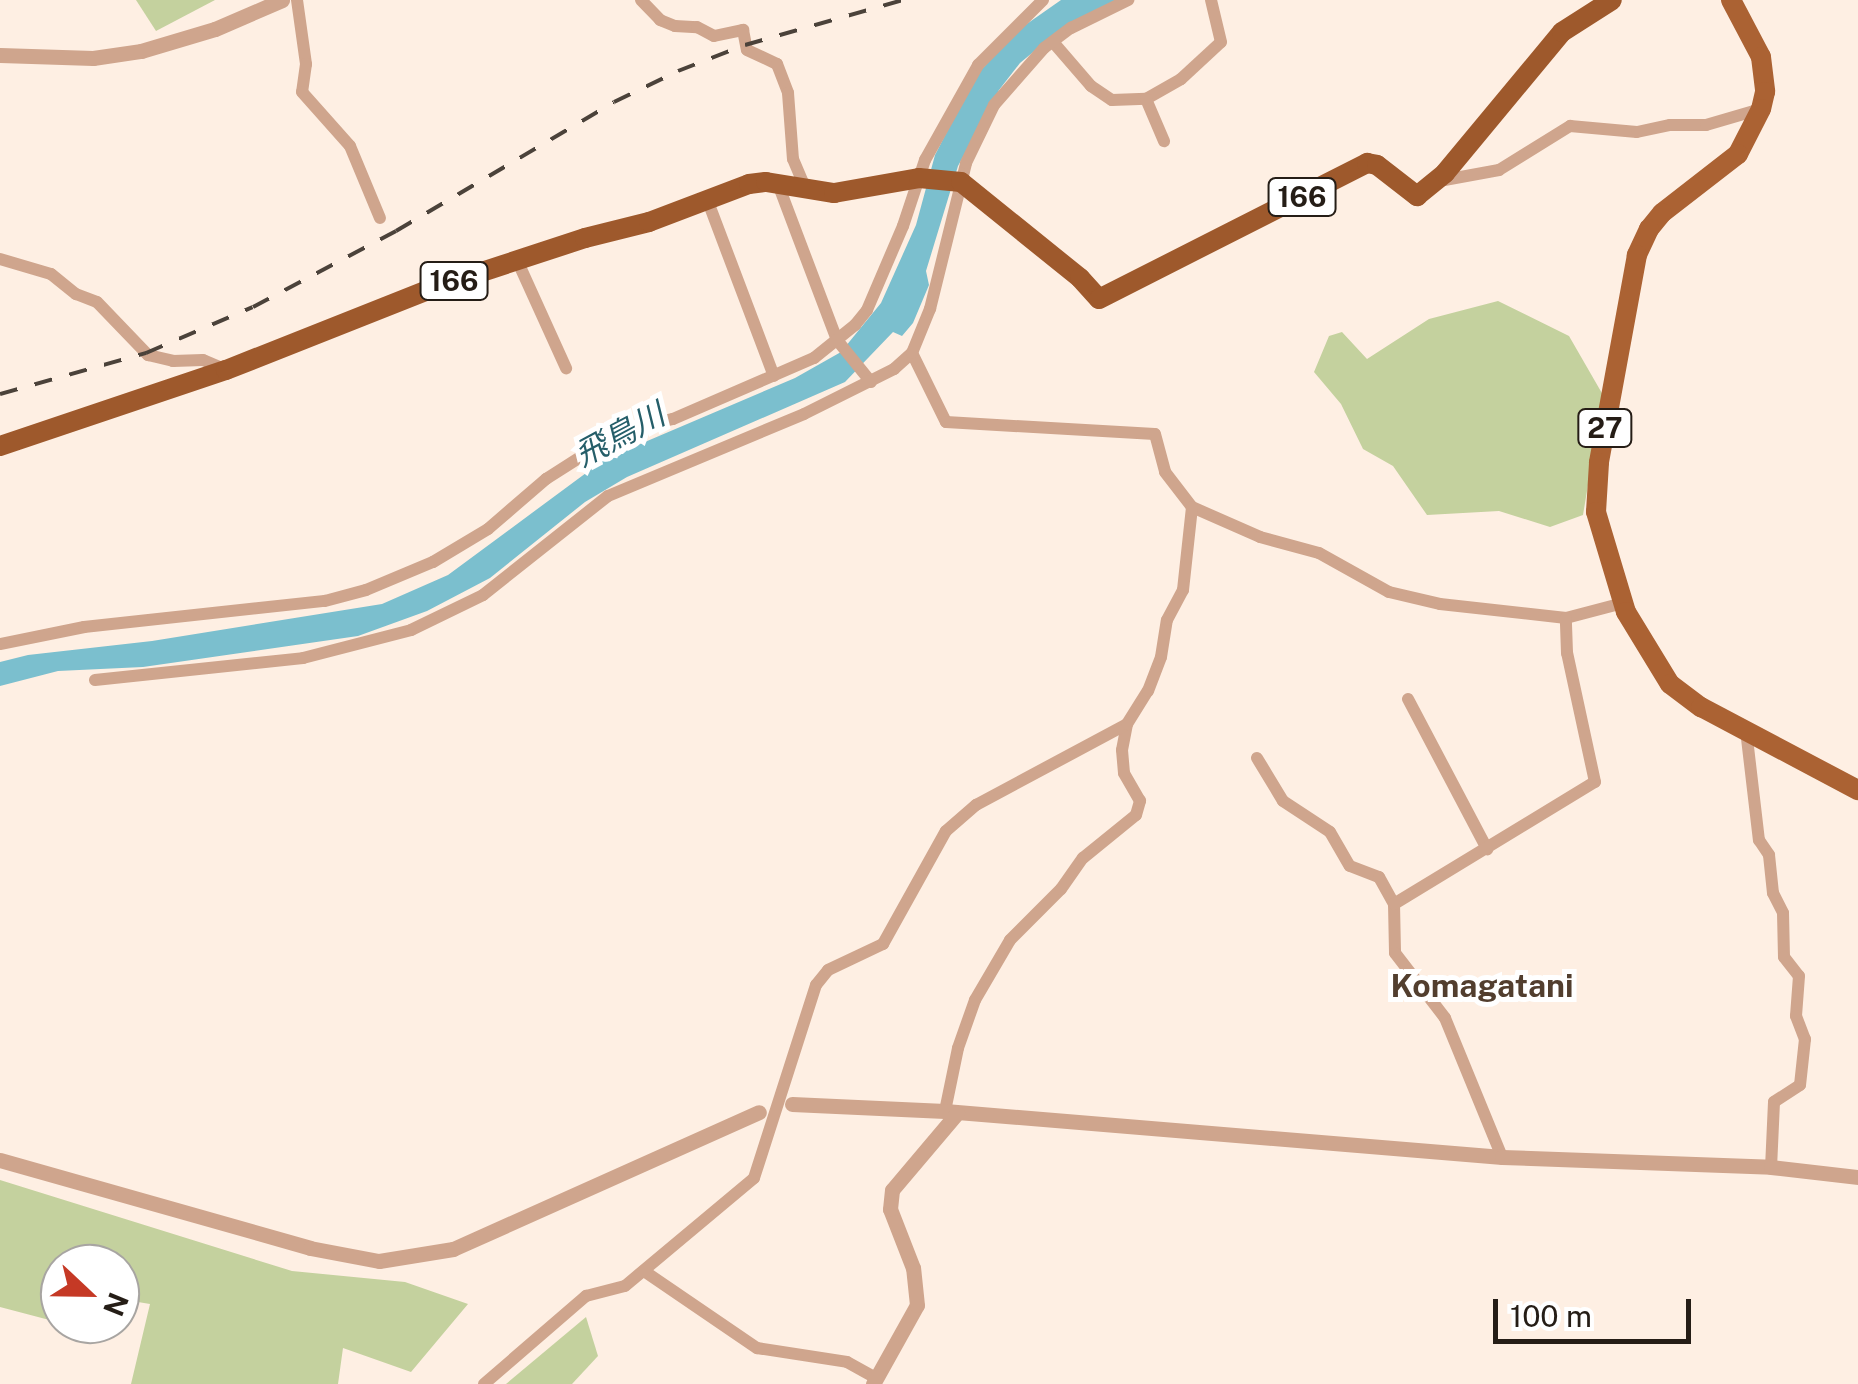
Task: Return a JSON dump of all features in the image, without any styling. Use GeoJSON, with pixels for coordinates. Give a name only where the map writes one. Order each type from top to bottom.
{"type":"FeatureCollection","features":[{"type":"Feature","properties":{"kind":"highway"},"geometry":{"type":"LineString","coordinates":[[1436,182],[1551,43],[1576,21],[1612,0]]}},
{"type":"Feature","properties":{"kind":"highway","name":"166"},"geometry":{"type":"LineString","coordinates":[[0,446],[226,370],[433,288],[649,222],[749,184],[778,184],[808,192],[848,192],[921,178],[959,182],[1080,278],[1098,299],[1367,163],[1377,164],[1418,196],[1436,182]]}},
{"type":"Feature","properties":{"kind":"main road","name":"27"},"geometry":{"type":"LineString","coordinates":[[1730,0],[1761,57],[1765,92],[1761,109],[1738,154],[1662,213],[1649,229],[1638,256],[1598,463],[1596,512],[1623,603],[1654,664],[1670,684],[1858,790]]}},
{"type":"Feature","properties":{"kind":"street"},"geometry":{"type":"LineString","coordinates":[[0,56],[94,58],[141,51],[214,29],[282,0]]}},
{"type":"Feature","properties":{"kind":"street"},"geometry":{"type":"LineString","coordinates":[[297,0],[306,64],[302,92],[350,146],[380,218]]}},
{"type":"Feature","properties":{"kind":"street"},"geometry":{"type":"LineString","coordinates":[[641,0],[660,20],[675,26],[697,27],[714,36],[743,30],[747,50],[776,64],[788,93],[792,159],[808,192]]}},
{"type":"Feature","properties":{"kind":"street"},"geometry":{"type":"LineString","coordinates":[[0,644],[84,627],[325,601],[366,590],[434,562],[488,529],[546,479],[604,442],[638,427],[672,419],[774,376],[840,342],[867,310],[956,98],[978,64],[1043,0]]}},
{"type":"Feature","properties":{"kind":"street"},"geometry":{"type":"LineString","coordinates":[[95,680],[303,658],[412,630],[483,595],[608,496],[912,353],[943,268],[959,182],[994,105],[1015,76],[1053,42],[1128,0]]}},
{"type":"Feature","properties":{"kind":"street"},"geometry":{"type":"LineString","coordinates":[[1053,42],[1092,86],[1112,100],[1146,100],[1181,79],[1221,42],[1211,0]]}},
{"type":"Feature","properties":{"kind":"street"},"geometry":{"type":"LineString","coordinates":[[1146,100],[1164,142]]}},
{"type":"Feature","properties":{"kind":"street"},"geometry":{"type":"LineString","coordinates":[[1436,182],[1499,170],[1570,126],[1636,132],[1670,125],[1706,125],[1761,109]]}},
{"type":"Feature","properties":{"kind":"street"},"geometry":{"type":"LineString","coordinates":[[778,184],[840,342],[867,377]]}},
{"type":"Feature","properties":{"kind":"street"},"geometry":{"type":"LineString","coordinates":[[707,199],[774,376]]}},
{"type":"Feature","properties":{"kind":"street"},"geometry":{"type":"LineString","coordinates":[[0,258],[51,274],[76,294],[98,302],[148,354],[173,361],[202,360],[226,370]]}},
{"type":"Feature","properties":{"kind":"street"},"geometry":{"type":"LineString","coordinates":[[518,260],[566,368]]}},
{"type":"Feature","properties":{"kind":"street"},"geometry":{"type":"LineString","coordinates":[[912,353],[946,422],[956,426],[1000,423],[1155,434],[1165,472],[1192,507],[1260,537],[1319,553],[1389,592],[1440,604],[1566,618],[1623,603]]}},
{"type":"Feature","properties":{"kind":"street"},"geometry":{"type":"LineString","coordinates":[[644,1271],[758,1348],[847,1362],[874,1381],[917,1305],[913,1268],[890,1209],[892,1190],[951,1112],[958,1048],[976,1000],[1010,940],[1060,889],[1083,858],[1136,815],[1140,801],[1123,762],[1126,724],[1148,690],[1161,657],[1167,620],[1183,590],[1192,507]]}},
{"type":"Feature","properties":{"kind":"street"},"geometry":{"type":"LineString","coordinates":[[1394,904],[1595,782],[1567,653],[1566,618]]}},
{"type":"Feature","properties":{"kind":"street"},"geometry":{"type":"LineString","coordinates":[[1408,700],[1487,849]]}},
{"type":"Feature","properties":{"kind":"street"},"geometry":{"type":"LineString","coordinates":[[484,1384],[586,1296],[625,1286],[754,1178],[816,985],[828,970],[883,944],[946,832],[976,805],[1126,724]]}},
{"type":"Feature","properties":{"kind":"street"},"geometry":{"type":"LineString","coordinates":[[1746,730],[1759,840],[1769,855],[1774,892],[1783,913],[1784,957],[1800,976],[1796,1016],[1805,1039],[1800,1085],[1774,1102],[1771,1166]]}},
{"type":"Feature","properties":{"kind":"street"},"geometry":{"type":"LineString","coordinates":[[1257,758],[1284,801],[1330,832],[1350,866],[1379,877],[1394,904],[1396,953],[1444,1018],[1502,1157]]}},
{"type":"Feature","properties":{"kind":"street"},"geometry":{"type":"LineString","coordinates":[[792,1104],[951,1112],[1502,1157],[1771,1166],[1858,1177]]}},
{"type":"Feature","properties":{"kind":"street"},"geometry":{"type":"LineString","coordinates":[[0,1160],[310,1248],[396,1260],[453,1249],[759,1112]]}},
{"type":"Feature","properties":{"kind":"green space"},"geometry":{"type":"Polygon","coordinates":[[[136,0],[215,0],[156,31],[136,0]]]}},
{"type":"Feature","properties":{"kind":"green space"},"geometry":{"type":"Polygon","coordinates":[[[1498,301],[1569,336],[1603,395],[1583,515],[1550,527],[1499,511],[1427,515],[1393,466],[1363,449],[1341,404],[1314,372],[1329,336],[1342,332],[1367,359],[1429,319],[1498,301]]]}},
{"type":"Feature","properties":{"kind":"green space"},"geometry":{"type":"Polygon","coordinates":[[[0,1180],[292,1271],[405,1282],[468,1304],[411,1372],[343,1348],[338,1384],[131,1384],[150,1304],[140,1302],[140,1244],[40,1244],[40,1318],[0,1307],[0,1180]]]}},
{"type":"Feature","properties":{"kind":"green space"},"geometry":{"type":"Polygon","coordinates":[[[586,1317],[598,1356],[572,1384],[506,1384],[586,1317]]]}},
{"type":"Feature","properties":{"kind":"water"},"geometry":{"type":"Polygon","coordinates":[[[1061,0],[1116,0],[1050,38],[1020,63],[999,90],[958,166],[926,271],[929,285],[913,323],[902,336],[893,332],[845,382],[627,477],[585,502],[490,578],[427,611],[358,636],[143,667],[58,671],[0,686],[0,662],[28,655],[152,641],[382,604],[448,575],[605,459],[795,378],[841,352],[881,303],[916,225],[935,155],[975,77],[1014,33],[1061,0]]]}},
{"type":"Feature","properties":{"kind":"railway"},"geometry":{"type":"LineString","coordinates":[[0,394],[146,353],[253,307],[396,231],[614,102],[678,71],[745,45],[903,0]]}},
{"type":"Feature","properties":{"kind":"district","name":"Komagatani"},"geometry":{"type":"Point","coordinates":[1482,986]}},
{"type":"Feature","properties":{"kind":"water label","name":"飛鳥川"},"geometry":{"type":"Point","coordinates":[620,435]}}]}
